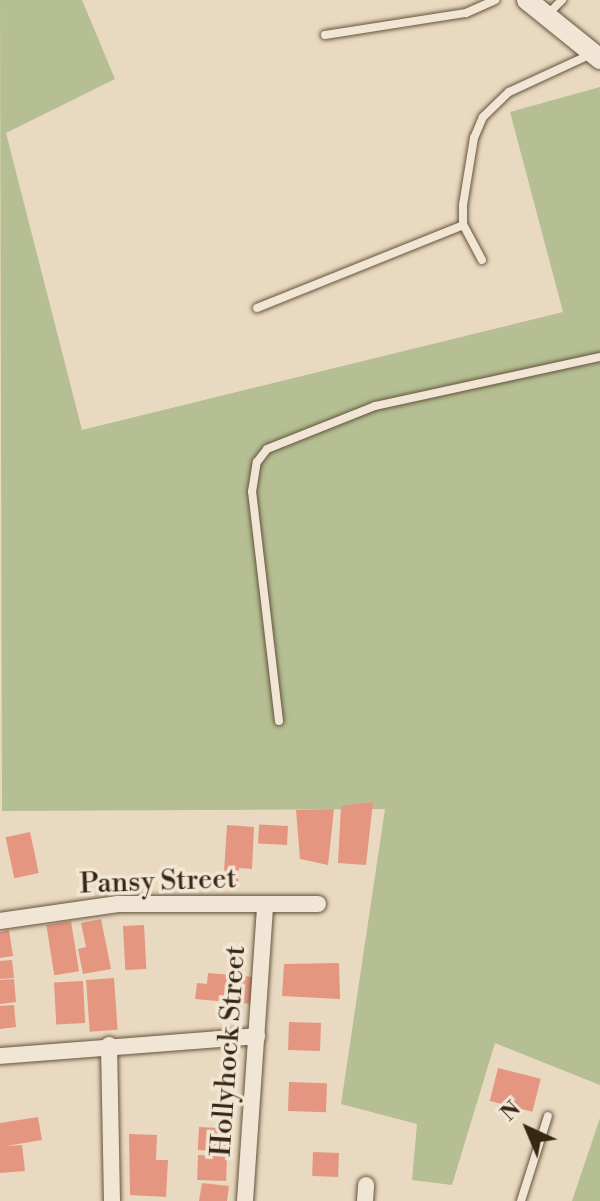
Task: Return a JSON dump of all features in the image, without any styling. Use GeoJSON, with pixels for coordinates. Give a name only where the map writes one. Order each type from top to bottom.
{"type":"FeatureCollection","features":[{"type":"Feature","properties":{"kind":"street"},"geometry":{"type":"LineString","coordinates":[[527,0],[555,7],[597,56]]}},
{"type":"Feature","properties":{"kind":"street","name":"Pansy Street"},"geometry":{"type":"LineString","coordinates":[[0,921],[118,904],[318,904]]}},
{"type":"Feature","properties":{"kind":"street","name":"Hollyhock Street"},"geometry":{"type":"LineString","coordinates":[[245,1201],[265,905]]}},
{"type":"Feature","properties":{"kind":"street"},"geometry":{"type":"LineString","coordinates":[[0,1056],[109,1045],[257,1036]]}},
{"type":"Feature","properties":{"kind":"street"},"geometry":{"type":"LineString","coordinates":[[109,1045],[112,1201]]}},
{"type":"Feature","properties":{"kind":"lane"},"geometry":{"type":"LineString","coordinates":[[325,35],[466,13],[495,0]]}},
{"type":"Feature","properties":{"kind":"lane"},"geometry":{"type":"LineString","coordinates":[[482,260],[463,225],[474,138],[494,103],[597,56]]}},
{"type":"Feature","properties":{"kind":"lane"},"geometry":{"type":"LineString","coordinates":[[257,308],[463,225]]}},
{"type":"Feature","properties":{"kind":"lane"},"geometry":{"type":"LineString","coordinates":[[279,721],[252,492],[257,462],[267,449],[375,406],[600,357]]}},
{"type":"Feature","properties":{"kind":"lane"},"geometry":{"type":"LineString","coordinates":[[521,1201],[548,1116]]}},
{"type":"Feature","properties":{"kind":"green space"},"geometry":{"type":"Polygon","coordinates":[[[0,0],[82,0],[115,79],[6,133],[82,430],[563,312],[510,112],[600,87],[600,1085],[495,1043],[452,1185],[412,1180],[417,1124],[341,1104],[385,809],[2,811],[0,0]]]}},
{"type":"Feature","properties":{"kind":"green space"},"geometry":{"type":"Polygon","coordinates":[[[600,1118],[600,1201],[572,1201],[600,1118]]]}},
{"type":"Feature","properties":{"kind":"building"},"geometry":{"type":"Polygon","coordinates":[[[373,802],[366,865],[338,863],[341,806],[373,802]]]}},
{"type":"Feature","properties":{"kind":"building"},"geometry":{"type":"Polygon","coordinates":[[[334,809],[328,865],[300,859],[296,810],[334,809]]]}},
{"type":"Feature","properties":{"kind":"building"},"geometry":{"type":"Polygon","coordinates":[[[259,824],[288,826],[287,845],[258,843],[259,824]]]}},
{"type":"Feature","properties":{"kind":"building"},"geometry":{"type":"Polygon","coordinates":[[[227,825],[254,827],[252,869],[239,868],[238,889],[223,888],[227,825]]]}},
{"type":"Feature","properties":{"kind":"building"},"geometry":{"type":"Polygon","coordinates":[[[30,832],[39,873],[14,878],[6,837],[30,832]]]}},
{"type":"Feature","properties":{"kind":"building"},"geometry":{"type":"Polygon","coordinates":[[[101,919],[111,969],[83,974],[78,949],[86,947],[81,923],[101,919]]]}},
{"type":"Feature","properties":{"kind":"building"},"geometry":{"type":"Polygon","coordinates":[[[71,921],[79,971],[54,975],[46,925],[71,921]]]}},
{"type":"Feature","properties":{"kind":"building"},"geometry":{"type":"Polygon","coordinates":[[[144,925],[146,969],[125,970],[123,926],[144,925]]]}},
{"type":"Feature","properties":{"kind":"building"},"geometry":{"type":"Polygon","coordinates":[[[9,930],[13,956],[0,958],[0,932],[9,930]]]}},
{"type":"Feature","properties":{"kind":"building"},"geometry":{"type":"Polygon","coordinates":[[[12,960],[14,978],[0,979],[0,961],[12,960]]]}},
{"type":"Feature","properties":{"kind":"building"},"geometry":{"type":"Polygon","coordinates":[[[339,963],[340,999],[282,996],[284,964],[339,963]]]}},
{"type":"Feature","properties":{"kind":"building"},"geometry":{"type":"Polygon","coordinates":[[[208,973],[255,977],[252,1004],[195,999],[197,983],[207,984],[208,973]]]}},
{"type":"Feature","properties":{"kind":"building"},"geometry":{"type":"Polygon","coordinates":[[[114,978],[118,1030],[90,1032],[86,980],[114,978]]]}},
{"type":"Feature","properties":{"kind":"building"},"geometry":{"type":"Polygon","coordinates":[[[14,979],[16,1002],[0,1004],[0,980],[14,979]]]}},
{"type":"Feature","properties":{"kind":"building"},"geometry":{"type":"Polygon","coordinates":[[[83,981],[85,1023],[56,1024],[54,983],[83,981]]]}},
{"type":"Feature","properties":{"kind":"building"},"geometry":{"type":"Polygon","coordinates":[[[14,1005],[16,1027],[0,1029],[0,1006],[14,1005]]]}},
{"type":"Feature","properties":{"kind":"building"},"geometry":{"type":"Polygon","coordinates":[[[289,1022],[321,1023],[320,1051],[288,1050],[289,1022]]]}},
{"type":"Feature","properties":{"kind":"building"},"geometry":{"type":"Polygon","coordinates":[[[498,1068],[541,1079],[532,1112],[490,1101],[498,1068]]]}},
{"type":"Feature","properties":{"kind":"building"},"geometry":{"type":"Polygon","coordinates":[[[289,1082],[327,1083],[326,1112],[288,1111],[289,1082]]]}},
{"type":"Feature","properties":{"kind":"building"},"geometry":{"type":"Polygon","coordinates":[[[38,1117],[42,1140],[6,1146],[22,1145],[25,1171],[0,1173],[0,1123],[38,1117]]]}},
{"type":"Feature","properties":{"kind":"building"},"geometry":{"type":"Polygon","coordinates":[[[199,1127],[233,1129],[232,1152],[198,1150],[199,1127]]]}},
{"type":"Feature","properties":{"kind":"building"},"geometry":{"type":"Polygon","coordinates":[[[129,1134],[157,1135],[156,1160],[168,1160],[166,1197],[130,1195],[129,1134]]]}},
{"type":"Feature","properties":{"kind":"building"},"geometry":{"type":"Polygon","coordinates":[[[313,1152],[339,1153],[338,1177],[312,1176],[313,1152]]]}},
{"type":"Feature","properties":{"kind":"building"},"geometry":{"type":"Polygon","coordinates":[[[198,1155],[227,1156],[226,1181],[197,1180],[198,1155]]]}},
{"type":"Feature","properties":{"kind":"building"},"geometry":{"type":"Polygon","coordinates":[[[202,1183],[229,1186],[227,1201],[199,1201],[202,1183]]]}}]}
